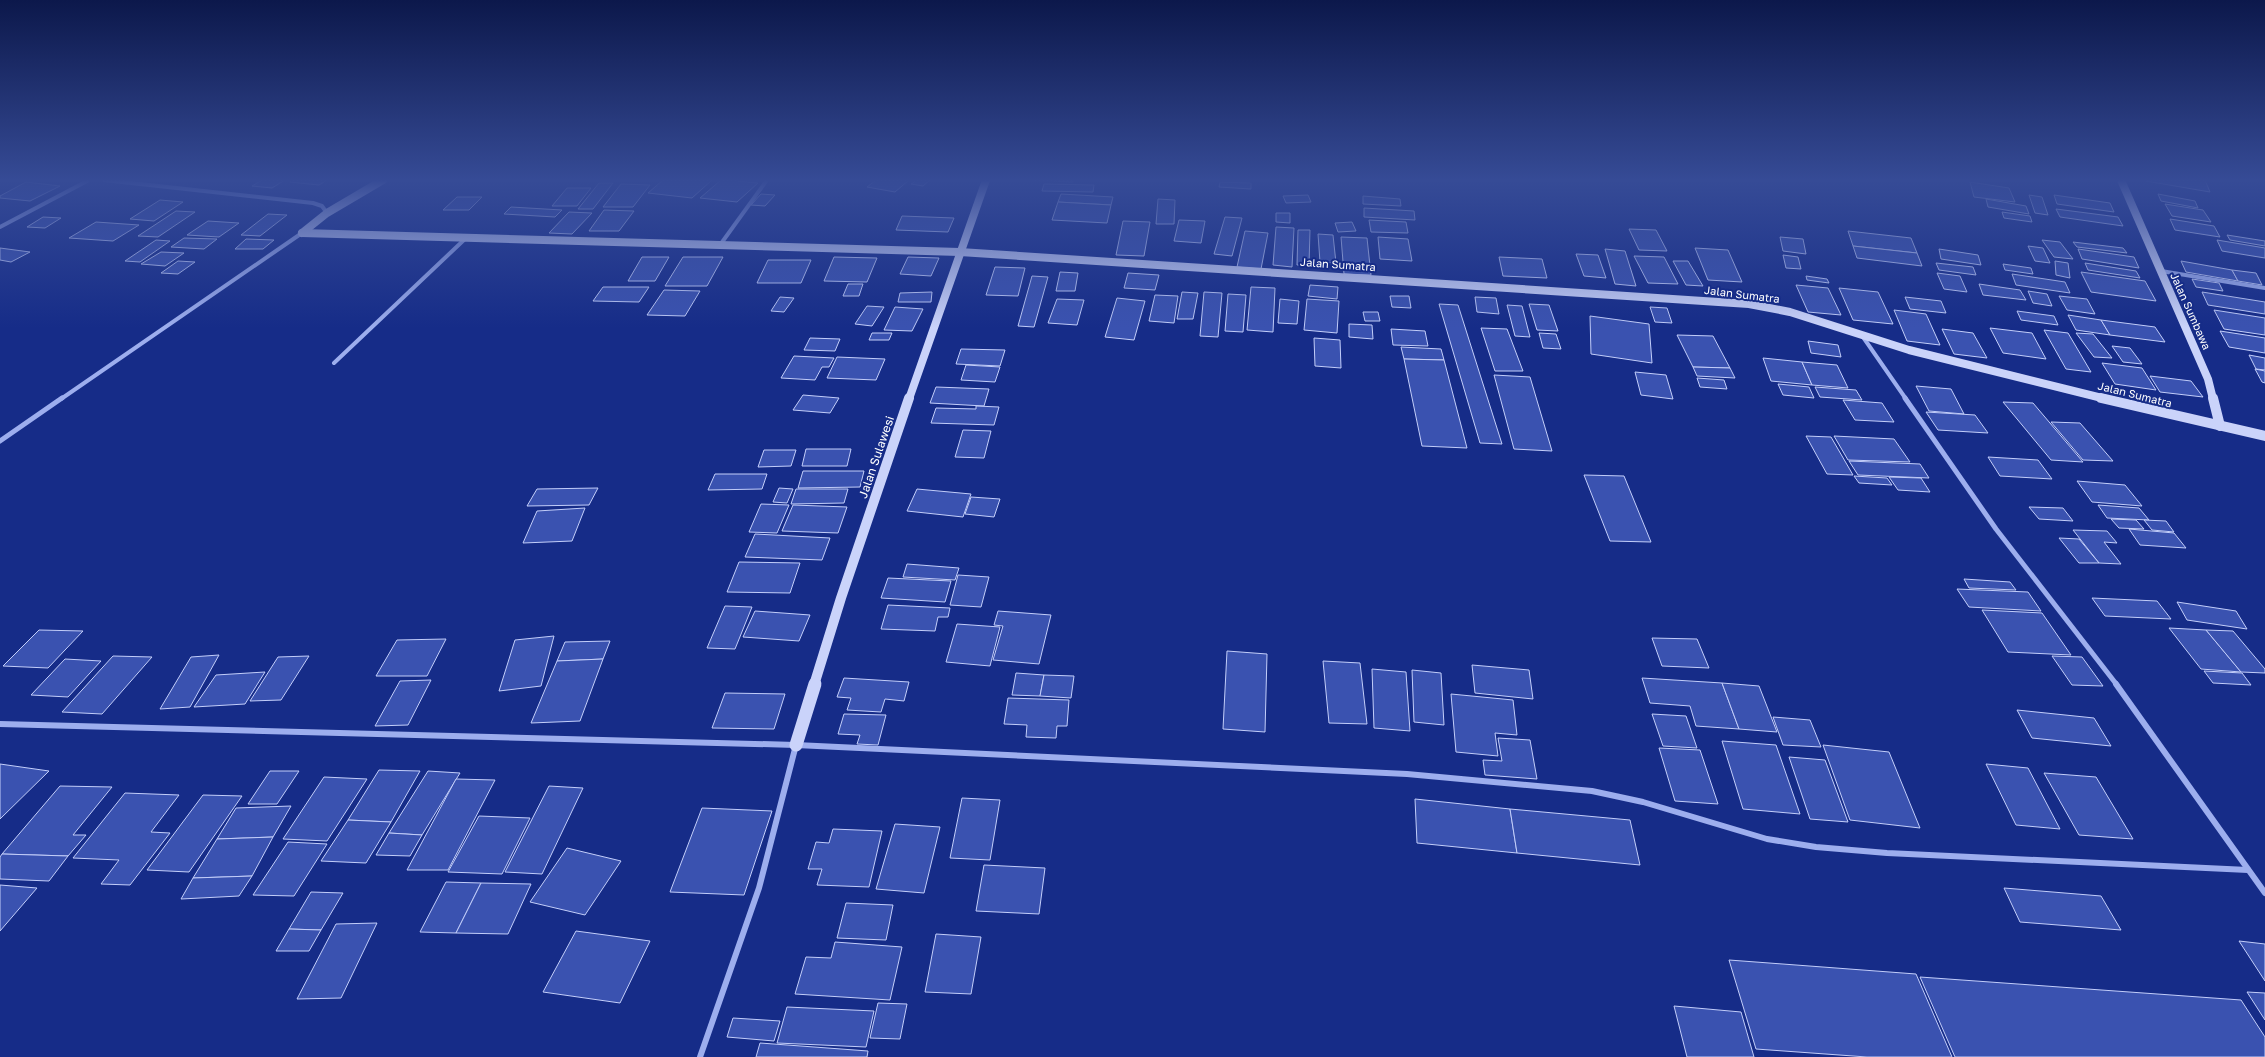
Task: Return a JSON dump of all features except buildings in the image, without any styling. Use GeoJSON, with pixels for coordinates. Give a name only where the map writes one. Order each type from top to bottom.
{"type":"FeatureCollection","features":[{"type":"Feature","properties":{"kind":"street"},"geometry":{"type":"LineString","coordinates":[[0,441],[307,229]]}},
{"type":"Feature","properties":{"kind":"street"},"geometry":{"type":"LineString","coordinates":[[720,245],[731,229]]}},
{"type":"Feature","properties":{"kind":"street","name":"Jalan Sulawesi"},"geometry":{"type":"LineString","coordinates":[[796,745],[841,598],[968,229]]}},
{"type":"Feature","properties":{"kind":"street","name":"Jalan Sumbawa"},"geometry":{"type":"LineString","coordinates":[[2143,229],[2208,379],[2220,426]]}},
{"type":"Feature","properties":{"kind":"street","name":"Jalan Sumatra"},"geometry":{"type":"LineString","coordinates":[[302,234],[960,252],[1090,258],[1749,304],[1796,313],[1862,337],[1982,369],[2265,436]]}},
{"type":"Feature","properties":{"kind":"street"},"geometry":{"type":"LineString","coordinates":[[334,362],[466,238]]}},
{"type":"Feature","properties":{"kind":"street"},"geometry":{"type":"LineString","coordinates":[[2161,270],[2265,288]]}},
{"type":"Feature","properties":{"kind":"street"},"geometry":{"type":"LineString","coordinates":[[1862,337],[1996,529],[2130,702],[2265,893]]}},
{"type":"Feature","properties":{"kind":"street"},"geometry":{"type":"LineString","coordinates":[[0,724],[796,745],[1407,774],[1592,791],[1621,796],[1722,828],[1760,838],[1794,844],[1874,852],[2248,870]]}},
{"type":"Feature","properties":{"kind":"street"},"geometry":{"type":"LineString","coordinates":[[700,1057],[759,888],[796,745]]}}]}
